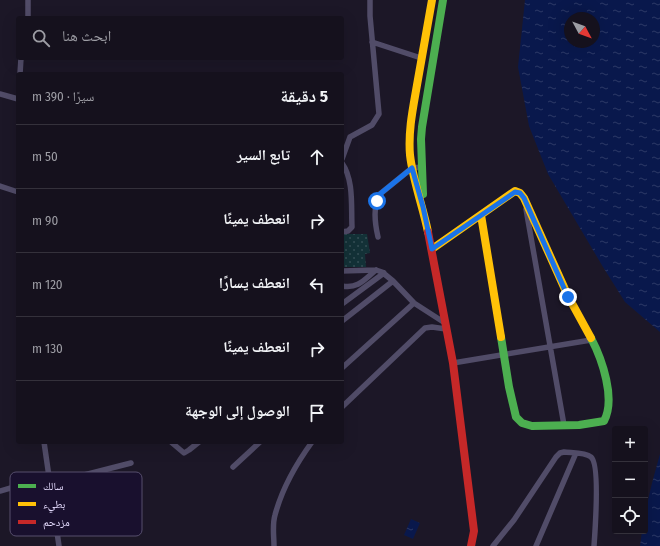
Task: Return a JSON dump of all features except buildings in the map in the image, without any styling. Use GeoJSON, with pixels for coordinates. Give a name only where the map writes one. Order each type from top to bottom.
{"type":"FeatureCollection","features":[{"type":"Feature","properties":{"kind":"street"},"geometry":{"type":"LineString","coordinates":[[27,0],[28,16]]}},
{"type":"Feature","properties":{"kind":"street"},"geometry":{"type":"LineString","coordinates":[[344,154],[350,137],[372,125],[379,114],[372,42],[370,0]]}},
{"type":"Feature","properties":{"kind":"street"},"geometry":{"type":"LineString","coordinates":[[432,0],[417,82],[410,134],[412,168],[423,207],[432,249],[453,363],[474,531],[471,546]]}},
{"type":"Feature","properties":{"kind":"street"},"geometry":{"type":"LineString","coordinates":[[423,207],[422,127],[443,0]]}},
{"type":"Feature","properties":{"kind":"street"},"geometry":{"type":"LineString","coordinates":[[372,42],[421,58]]}},
{"type":"Feature","properties":{"kind":"street"},"geometry":{"type":"LineString","coordinates":[[20,72],[21,60]]}},
{"type":"Feature","properties":{"kind":"street"},"geometry":{"type":"LineString","coordinates":[[417,82],[429,83]]}},
{"type":"Feature","properties":{"kind":"street"},"geometry":{"type":"LineString","coordinates":[[0,94],[16,98]]}},
{"type":"Feature","properties":{"kind":"street"},"geometry":{"type":"LineString","coordinates":[[344,167],[350,188],[352,227],[348,231],[344,232]]}},
{"type":"Feature","properties":{"kind":"street"},"geometry":{"type":"LineString","coordinates":[[378,237],[376,211],[380,194],[412,168],[422,167]]}},
{"type":"Feature","properties":{"kind":"street"},"geometry":{"type":"LineString","coordinates":[[0,186],[16,191]]}},
{"type":"Feature","properties":{"kind":"street"},"geometry":{"type":"LineString","coordinates":[[432,249],[481,215],[515,192],[520,193],[524,198],[568,297],[600,355],[608,399],[606,419],[601,422],[579,426],[532,426],[518,421],[514,414],[503,354],[481,215]]}},
{"type":"Feature","properties":{"kind":"street"},"geometry":{"type":"LineString","coordinates":[[524,198],[564,425]]}},
{"type":"Feature","properties":{"kind":"street"},"geometry":{"type":"LineString","coordinates":[[344,271],[376,270],[384,273],[393,280],[414,303],[446,326]]}},
{"type":"Feature","properties":{"kind":"street"},"geometry":{"type":"LineString","coordinates":[[344,286],[356,286],[376,270]]}},
{"type":"Feature","properties":{"kind":"street"},"geometry":{"type":"LineString","coordinates":[[344,303],[384,273]]}},
{"type":"Feature","properties":{"kind":"street"},"geometry":{"type":"LineString","coordinates":[[344,319],[393,280]]}},
{"type":"Feature","properties":{"kind":"street"},"geometry":{"type":"LineString","coordinates":[[344,366],[414,303]]}},
{"type":"Feature","properties":{"kind":"street"},"geometry":{"type":"LineString","coordinates":[[344,405],[425,328],[446,326]]}},
{"type":"Feature","properties":{"kind":"street"},"geometry":{"type":"LineString","coordinates":[[453,363],[591,340]]}},
{"type":"Feature","properties":{"kind":"street"},"geometry":{"type":"LineString","coordinates":[[44,444],[48,472]]}},
{"type":"Feature","properties":{"kind":"street"},"geometry":{"type":"LineString","coordinates":[[173,444],[184,453],[196,444]]}},
{"type":"Feature","properties":{"kind":"street"},"geometry":{"type":"LineString","coordinates":[[233,467],[258,444]]}},
{"type":"Feature","properties":{"kind":"street"},"geometry":{"type":"LineString","coordinates":[[274,546],[274,521],[279,505],[288,481],[311,444]]}},
{"type":"Feature","properties":{"kind":"street"},"geometry":{"type":"LineString","coordinates":[[493,546],[514,520],[556,457],[560,453],[564,452],[588,455],[594,460],[596,474],[594,546]]}},
{"type":"Feature","properties":{"kind":"street"},"geometry":{"type":"LineString","coordinates":[[536,546],[576,453]]}},
{"type":"Feature","properties":{"kind":"street"},"geometry":{"type":"LineString","coordinates":[[90,472],[131,463]]}},
{"type":"Feature","properties":{"kind":"street"},"geometry":{"type":"LineString","coordinates":[[0,491],[10,489]]}},
{"type":"Feature","properties":{"kind":"street"},"geometry":{"type":"LineString","coordinates":[[57,536],[59,546]]}},
{"type":"Feature","properties":{"kind":"green space"},"geometry":{"type":"Polygon","coordinates":[[[344,234],[367,234],[370,253],[365,254],[366,267],[344,267],[344,234]]]}},
{"type":"Feature","properties":{"kind":"water"},"geometry":{"type":"Polygon","coordinates":[[[525,0],[660,0],[660,332],[625,302],[548,174],[529,126],[518,67],[525,0]]]}},
{"type":"Feature","properties":{"kind":"water"},"geometry":{"type":"Polygon","coordinates":[[[660,454],[660,546],[640,546],[642,534],[648,534],[648,502],[660,454]]]}},
{"type":"Feature","properties":{"kind":"water"},"geometry":{"type":"Polygon","coordinates":[[[411,519],[420,523],[413,539],[404,535],[411,519]]]}},
{"type":"Feature","properties":{"kind":"traffic: fast"},"geometry":{"type":"LineString","coordinates":[[423,194],[422,127],[443,0]]}},
{"type":"Feature","properties":{"kind":"traffic: fast"},"geometry":{"type":"LineString","coordinates":[[501,337],[509,387],[516,417],[522,423],[532,426],[579,425],[604,421],[609,402],[608,391],[603,368],[591,338]]}},
{"type":"Feature","properties":{"kind":"traffic: slow"},"geometry":{"type":"LineString","coordinates":[[428,232],[411,165],[410,128],[432,0]]}},
{"type":"Feature","properties":{"kind":"traffic: slow"},"geometry":{"type":"LineString","coordinates":[[432,249],[515,191],[520,193],[524,198],[568,296],[591,338]]}},
{"type":"Feature","properties":{"kind":"traffic: slow"},"geometry":{"type":"LineString","coordinates":[[481,215],[501,337]]}},
{"type":"Feature","properties":{"kind":"traffic: jam"},"geometry":{"type":"LineString","coordinates":[[428,232],[453,363],[474,531],[471,546]]}},
{"type":"Feature","properties":{"kind":"route"},"geometry":{"type":"LineString","coordinates":[[377,201],[380,194],[412,168],[423,207],[432,249],[515,192],[520,193],[524,198],[568,297]]}}]}
